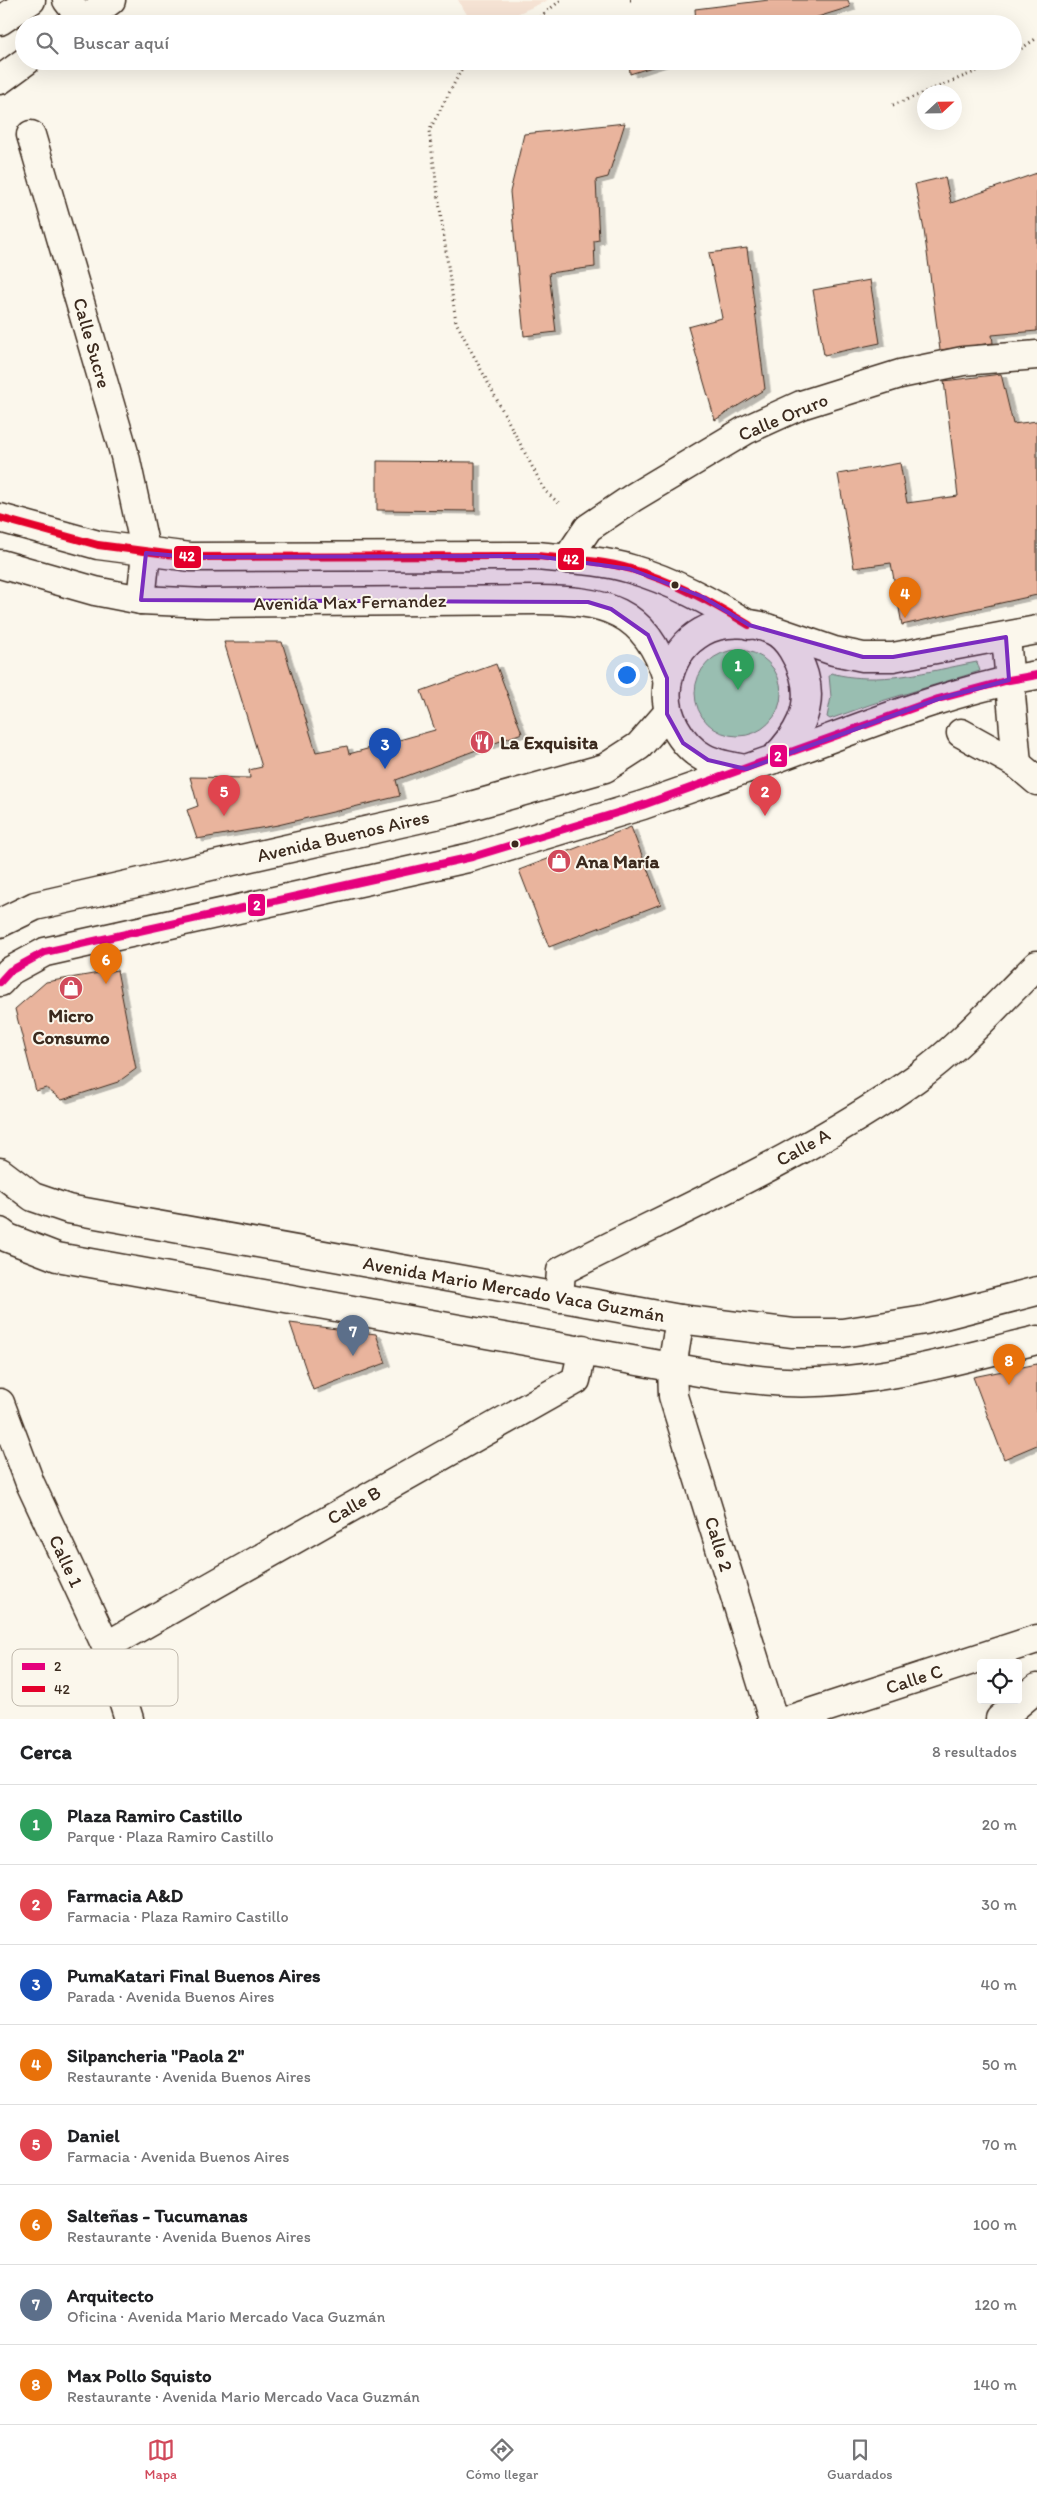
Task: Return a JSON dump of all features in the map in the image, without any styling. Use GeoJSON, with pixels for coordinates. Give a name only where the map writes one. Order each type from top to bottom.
{"type":"FeatureCollection","features":[{"type":"Feature","properties":{"kind":"main road"},"geometry":{"type":"LineString","coordinates":[[0,21],[31,0]]}},
{"type":"Feature","properties":{"kind":"main road"},"geometry":{"type":"LineString","coordinates":[[76,15],[111,0]]}},
{"type":"Feature","properties":{"kind":"main road"},"geometry":{"type":"LineString","coordinates":[[0,80],[15,69]]}},
{"type":"Feature","properties":{"kind":"main road","name":"Calle Sucre"},"geometry":{"type":"LineString","coordinates":[[31,135],[125,456],[146,553],[141,600]]}},
{"type":"Feature","properties":{"kind":"main road","name":"Calle Oruro"},"geometry":{"type":"LineString","coordinates":[[567,560],[588,528],[634,497],[746,430],[801,405],[900,374],[963,361],[1037,355]]}},
{"type":"Feature","properties":{"kind":"main road"},"geometry":{"type":"LineString","coordinates":[[0,518],[98,545],[146,553],[190,557],[536,556],[630,569],[703,596],[789,644],[801,665],[807,686],[806,708],[799,729],[790,743],[774,759]]}},
{"type":"Feature","properties":{"kind":"main road","name":"Avenida Max Fernandez"},"geometry":{"type":"LineString","coordinates":[[0,564],[94,591],[141,600],[206,603],[528,600],[588,602],[611,609],[630,620],[648,635],[660,656],[667,678]]}},
{"type":"Feature","properties":{"kind":"main road"},"geometry":{"type":"LineString","coordinates":[[746,769],[722,766],[695,753],[683,743],[667,714],[665,696],[667,678],[684,647],[702,632],[725,624],[761,627],[863,657],[893,657],[1037,630]]}},
{"type":"Feature","properties":{"kind":"main road"},"geometry":{"type":"LineString","coordinates":[[1006,636],[1009,680],[1027,772]]}},
{"type":"Feature","properties":{"kind":"main road"},"geometry":{"type":"LineString","coordinates":[[0,982],[10,971],[45,952],[472,857],[643,805],[938,699],[1009,680],[1037,675]]}},
{"type":"Feature","properties":{"kind":"main road","name":"Avenida Buenos Aires"},"geometry":{"type":"LineString","coordinates":[[0,923],[35,906],[453,811],[605,768],[639,746],[667,714]]}},
{"type":"Feature","properties":{"kind":"main road"},"geometry":{"type":"LineString","coordinates":[[961,733],[1027,772]]}},
{"type":"Feature","properties":{"kind":"main road","name":"Calle A"},"geometry":{"type":"LineString","coordinates":[[560,1298],[562,1271],[802,1149],[916,1078],[964,1037],[1037,965]]}},
{"type":"Feature","properties":{"kind":"main road","name":"Avenida Mario Mercado Vaca Guzmán"},"geometry":{"type":"LineString","coordinates":[[0,1172],[33,1196],[68,1209],[680,1319],[793,1333],[842,1333],[925,1320],[1037,1291]]}},
{"type":"Feature","properties":{"kind":"main road"},"geometry":{"type":"LineString","coordinates":[[0,1232],[8,1238],[57,1257],[716,1375],[785,1382],[846,1380],[914,1370],[1037,1340]]}},
{"type":"Feature","properties":{"kind":"main road","name":"Calle 2"},"geometry":{"type":"LineString","coordinates":[[680,1319],[672,1367],[673,1396],[773,1719]]}},
{"type":"Feature","properties":{"kind":"main road","name":"Calle B"},"geometry":{"type":"LineString","coordinates":[[106,1646],[576,1380],[582,1350]]}},
{"type":"Feature","properties":{"kind":"main road","name":"Calle 1"},"geometry":{"type":"LineString","coordinates":[[0,1403],[30,1483],[107,1649]]}},
{"type":"Feature","properties":{"kind":"main road","name":"Calle C"},"geometry":{"type":"LineString","coordinates":[[791,1719],[1037,1639]]}},
{"type":"Feature","properties":{"kind":"main road"},"geometry":{"type":"LineString","coordinates":[[1000,1719],[1037,1688]]}},
{"type":"Feature","properties":{"kind":"main road","name":"Calle 1"},"geometry":{"type":"LineString","coordinates":[[125,1706],[129,1719]]}},
{"type":"Feature","properties":{"kind":"path"},"geometry":{"type":"LineString","coordinates":[[542,15],[562,0]]}},
{"type":"Feature","properties":{"kind":"path"},"geometry":{"type":"LineString","coordinates":[[630,0],[632,2],[634,0]]}},
{"type":"Feature","properties":{"kind":"path"},"geometry":{"type":"LineString","coordinates":[[1022,48],[1037,38]]}},
{"type":"Feature","properties":{"kind":"path"},"geometry":{"type":"LineString","coordinates":[[461,70],[429,131],[456,322],[545,491],[588,528]]}},
{"type":"Feature","properties":{"kind":"path"},"geometry":{"type":"LineString","coordinates":[[944,85],[980,70]]}},
{"type":"Feature","properties":{"kind":"path"},"geometry":{"type":"LineString","coordinates":[[893,105],[917,96]]}},
{"type":"Feature","properties":{"kind":"highlighted area"},"geometry":{"type":"Polygon","coordinates":[[[146,553],[190,557],[536,556],[630,569],[703,597],[749,625],[863,657],[893,657],[1006,637],[1009,680],[938,699],[746,769],[708,760],[683,743],[667,714],[667,678],[648,635],[611,609],[588,602],[141,600],[146,553]]]}},
{"type":"Feature","properties":{"kind":"shaded area"},"geometry":{"type":"Polygon","coordinates":[[[458,0],[548,0],[515,15],[467,15],[458,0]]]}},
{"type":"Feature","properties":{"kind":"green space"},"geometry":{"type":"Polygon","coordinates":[[[730,650],[746,650],[755,653],[769,662],[778,676],[781,693],[778,710],[769,724],[755,733],[746,736],[730,736],[714,729],[702,717],[695,701],[695,685],[702,669],[714,657],[730,650]]]}},
{"type":"Feature","properties":{"kind":"green space"},"geometry":{"type":"Polygon","coordinates":[[[977,662],[980,671],[830,719],[827,717],[831,697],[829,675],[831,673],[849,677],[886,678],[977,662]]]}},
{"type":"Feature","properties":{"kind":"building"},"geometry":{"type":"Polygon","coordinates":[[[769,0],[848,0],[850,7],[824,15],[695,15],[695,9],[769,0]]]}},
{"type":"Feature","properties":{"kind":"building"},"geometry":{"type":"Polygon","coordinates":[[[630,70],[643,70],[630,74],[630,70]]]}},
{"type":"Feature","properties":{"kind":"building"},"geometry":{"type":"Polygon","coordinates":[[[625,123],[608,177],[596,180],[599,240],[594,241],[595,267],[549,273],[556,332],[524,336],[510,192],[524,134],[625,123]]]}},
{"type":"Feature","properties":{"kind":"building"},"geometry":{"type":"Polygon","coordinates":[[[1037,173],[1037,331],[992,335],[993,343],[940,350],[924,230],[915,184],[945,177],[951,203],[1037,173]]]}},
{"type":"Feature","properties":{"kind":"building"},"geometry":{"type":"Polygon","coordinates":[[[747,248],[765,389],[715,420],[688,327],[722,318],[709,253],[747,248]]]}},
{"type":"Feature","properties":{"kind":"building"},"geometry":{"type":"Polygon","coordinates":[[[870,280],[880,343],[824,355],[813,290],[870,280]]]}},
{"type":"Feature","properties":{"kind":"building"},"geometry":{"type":"Polygon","coordinates":[[[1001,374],[1013,424],[1037,421],[1037,595],[902,625],[891,563],[854,568],[838,474],[900,463],[907,503],[958,496],[944,381],[1001,374]]]}},
{"type":"Feature","properties":{"kind":"building"},"geometry":{"type":"Polygon","coordinates":[[[377,461],[475,462],[475,511],[377,510],[377,461]]]}},
{"type":"Feature","properties":{"kind":"building"},"geometry":{"type":"Polygon","coordinates":[[[224,642],[282,642],[316,752],[347,746],[349,754],[435,730],[421,691],[496,664],[522,733],[396,780],[400,796],[278,825],[197,839],[187,810],[198,806],[190,777],[250,778],[249,770],[262,767],[224,642]]]}},
{"type":"Feature","properties":{"kind":"building"},"geometry":{"type":"Polygon","coordinates":[[[631,827],[661,904],[549,947],[519,870],[631,827]]]}},
{"type":"Feature","properties":{"kind":"building"},"geometry":{"type":"Polygon","coordinates":[[[117,970],[136,1069],[118,1082],[62,1100],[46,1088],[36,1091],[15,1009],[46,982],[117,970]]]}},
{"type":"Feature","properties":{"kind":"building"},"geometry":{"type":"Polygon","coordinates":[[[290,1323],[376,1334],[386,1363],[313,1390],[290,1323]]]}},
{"type":"Feature","properties":{"kind":"building"},"geometry":{"type":"Polygon","coordinates":[[[1037,1364],[1037,1445],[1004,1459],[973,1377],[1037,1364]]]}},
{"type":"Feature","properties":{"kind":"transit line","name":"42"},"geometry":{"type":"LineString","coordinates":[[0,518],[98,545],[190,557],[536,556],[596,562],[631,569],[677,586],[706,600],[749,625]]}},
{"type":"Feature","properties":{"kind":"transit line","name":"2"},"geometry":{"type":"LineString","coordinates":[[0,982],[10,971],[45,952],[472,857],[643,805],[938,699],[1009,680],[1037,675]]}},
{"type":"Feature","properties":{"kind":"place","name":"Silpancheria \"Paola 2\""},"geometry":{"type":"Point","coordinates":[905,618]}},
{"type":"Feature","properties":{"kind":"place","name":"Plaza Ramiro Castillo"},"geometry":{"type":"Point","coordinates":[738,690]}},
{"type":"Feature","properties":{"kind":"place","name":"La Exquisita"},"geometry":{"type":"Point","coordinates":[482,742]}},
{"type":"Feature","properties":{"kind":"place","name":"PumaKatari Final Buenos Aires"},"geometry":{"type":"Point","coordinates":[385,769]}},
{"type":"Feature","properties":{"kind":"place","name":"Daniel"},"geometry":{"type":"Point","coordinates":[224,816]}},
{"type":"Feature","properties":{"kind":"place","name":"Farmacia A&D"},"geometry":{"type":"Point","coordinates":[765,816]}},
{"type":"Feature","properties":{"kind":"place","name":"Ana María"},"geometry":{"type":"Point","coordinates":[559,861]}},
{"type":"Feature","properties":{"kind":"place","name":"Salteñas - Tucumanas"},"geometry":{"type":"Point","coordinates":[106,984]}},
{"type":"Feature","properties":{"kind":"place","name":"Micro Consumo"},"geometry":{"type":"Point","coordinates":[71,988]}},
{"type":"Feature","properties":{"kind":"place","name":"Arquitecto"},"geometry":{"type":"Point","coordinates":[353,1356]}},
{"type":"Feature","properties":{"kind":"place","name":"Max Pollo Squisto"},"geometry":{"type":"Point","coordinates":[1009,1385]}}]}
